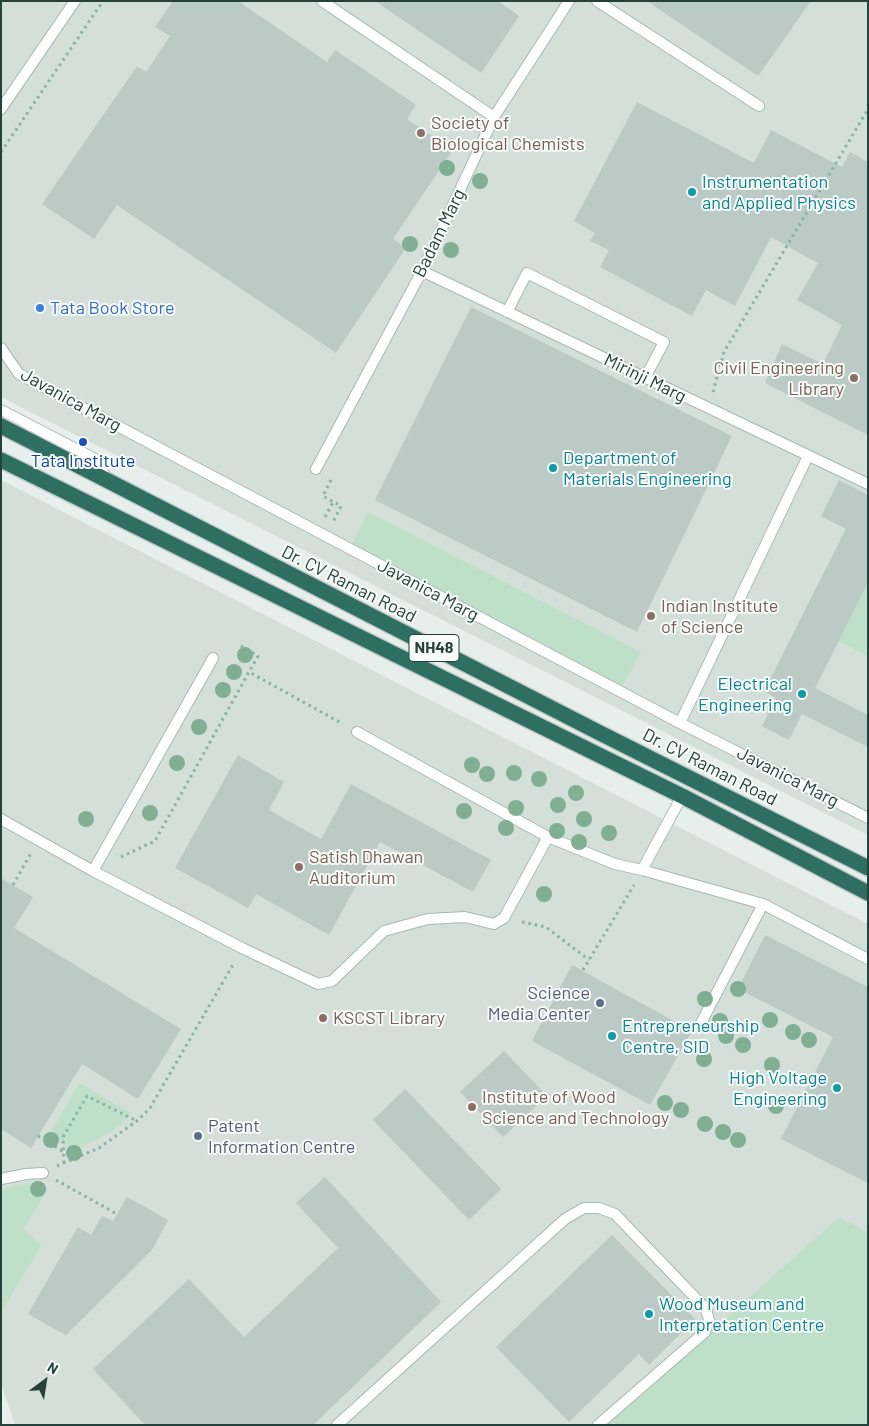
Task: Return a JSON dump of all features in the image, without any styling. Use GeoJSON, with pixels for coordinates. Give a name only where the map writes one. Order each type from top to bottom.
{"type":"FeatureCollection","features":[{"type":"Feature","properties":{"kind":"highway","name":"Dr. CV Raman Road"},"geometry":{"type":"LineString","coordinates":[[1,426],[601,734],[868,868]]}},
{"type":"Feature","properties":{"kind":"highway","name":"NH48"},"geometry":{"type":"LineString","coordinates":[[1,460],[682,796],[868,893]]}},
{"type":"Feature","properties":{"kind":"lane"},"geometry":{"type":"LineString","coordinates":[[1,109],[75,1]]}},
{"type":"Feature","properties":{"kind":"lane"},"geometry":{"type":"LineString","coordinates":[[322,1],[494,117]]}},
{"type":"Feature","properties":{"kind":"lane","name":"Badam Marg"},"geometry":{"type":"LineString","coordinates":[[316,469],[422,271],[494,117],[568,1]]}},
{"type":"Feature","properties":{"kind":"lane"},"geometry":{"type":"LineString","coordinates":[[597,1],[759,106]]}},
{"type":"Feature","properties":{"kind":"lane","name":"Mirinji Marg"},"geometry":{"type":"LineString","coordinates":[[422,271],[868,484]]}},
{"type":"Feature","properties":{"kind":"lane"},"geometry":{"type":"LineString","coordinates":[[507,312],[526,273],[664,342],[645,378]]}},
{"type":"Feature","properties":{"kind":"lane","name":"Javanica Marg"},"geometry":{"type":"LineString","coordinates":[[1,348],[19,374],[680,723],[868,818]]}},
{"type":"Feature","properties":{"kind":"lane"},"geometry":{"type":"LineString","coordinates":[[1,410],[99,462],[106,480]]}},
{"type":"Feature","properties":{"kind":"lane"},"geometry":{"type":"LineString","coordinates":[[680,723],[808,456]]}},
{"type":"Feature","properties":{"kind":"lane"},"geometry":{"type":"LineString","coordinates":[[93,871],[213,658]]}},
{"type":"Feature","properties":{"kind":"lane"},"geometry":{"type":"LineString","coordinates":[[357,732],[548,837],[615,864],[763,904],[868,959]]}},
{"type":"Feature","properties":{"kind":"lane"},"geometry":{"type":"LineString","coordinates":[[642,870],[682,796]]}},
{"type":"Feature","properties":{"kind":"lane"},"geometry":{"type":"LineString","coordinates":[[1,819],[93,871],[242,948],[318,984],[332,981],[384,931],[428,919],[465,917],[494,924],[504,918],[548,837]]}},
{"type":"Feature","properties":{"kind":"lane"},"geometry":{"type":"LineString","coordinates":[[700,1026],[763,904]]}},
{"type":"Feature","properties":{"kind":"lane"},"geometry":{"type":"LineString","coordinates":[[1,1179],[42,1173]]}},
{"type":"Feature","properties":{"kind":"lane"},"geometry":{"type":"LineString","coordinates":[[337,1425],[566,1219],[584,1208],[599,1208],[615,1214],[706,1309],[709,1320],[705,1332],[598,1425]]}},
{"type":"Feature","properties":{"kind":"path"},"geometry":{"type":"LineString","coordinates":[[1,152],[103,1]]}},
{"type":"Feature","properties":{"kind":"path"},"geometry":{"type":"LineString","coordinates":[[709,408],[724,352],[868,109]]}},
{"type":"Feature","properties":{"kind":"path"},"geometry":{"type":"LineString","coordinates":[[326,536],[341,506],[333,502]]}},
{"type":"Feature","properties":{"kind":"path"},"geometry":{"type":"LineString","coordinates":[[93,871],[155,841],[258,656],[240,646]]}},
{"type":"Feature","properties":{"kind":"path"},"geometry":{"type":"LineString","coordinates":[[249,672],[357,732]]}},
{"type":"Feature","properties":{"kind":"path"},"geometry":{"type":"LineString","coordinates":[[13,885],[38,840]]}},
{"type":"Feature","properties":{"kind":"path"},"geometry":{"type":"LineString","coordinates":[[583,970],[642,870]]}},
{"type":"Feature","properties":{"kind":"path"},"geometry":{"type":"LineString","coordinates":[[504,918],[546,927],[589,960]]}},
{"type":"Feature","properties":{"kind":"path"},"geometry":{"type":"LineString","coordinates":[[42,1173],[98,1148],[137,1121],[150,1108],[242,948]]}},
{"type":"Feature","properties":{"kind":"path"},"geometry":{"type":"LineString","coordinates":[[64,1163],[63,1137],[87,1096],[137,1121]]}},
{"type":"Feature","properties":{"kind":"path"},"geometry":{"type":"LineString","coordinates":[[38,1136],[64,1152]]}},
{"type":"Feature","properties":{"kind":"path"},"geometry":{"type":"LineString","coordinates":[[42,1173],[114,1213]]}},
{"type":"Feature","properties":{"kind":"shaded area","name":"Indian Institute of Science"},"geometry":{"type":"Polygon","coordinates":[[[1,1],[868,1],[868,835],[1,397],[1,1]]]}},
{"type":"Feature","properties":{"kind":"shaded area"},"geometry":{"type":"Polygon","coordinates":[[[1,480],[868,924],[868,1425],[15,1425],[1,1383],[1,480]]]}},
{"type":"Feature","properties":{"kind":"green space"},"geometry":{"type":"Polygon","coordinates":[[[368,512],[641,652],[622,687],[352,544],[368,512]]]}},
{"type":"Feature","properties":{"kind":"green space"},"geometry":{"type":"Polygon","coordinates":[[[868,583],[868,656],[838,641],[868,583]]]}},
{"type":"Feature","properties":{"kind":"green space"},"geometry":{"type":"Polygon","coordinates":[[[79,1083],[131,1113],[114,1131],[75,1150],[49,1135],[79,1083]]]}},
{"type":"Feature","properties":{"kind":"green space"},"geometry":{"type":"Polygon","coordinates":[[[38,1184],[48,1188],[24,1229],[41,1246],[1,1312],[1,1190],[14,1185],[38,1184]]]}},
{"type":"Feature","properties":{"kind":"green space"},"geometry":{"type":"Polygon","coordinates":[[[839,1217],[868,1232],[868,1425],[607,1425],[839,1217]]]}},
{"type":"Feature","properties":{"kind":"building"},"geometry":{"type":"Polygon","coordinates":[[[173,1],[238,1],[327,62],[335,50],[416,105],[407,119],[453,150],[393,239],[406,248],[336,353],[117,205],[94,239],[42,204],[137,66],[146,72],[170,36],[155,27],[173,1]]]}},
{"type":"Feature","properties":{"kind":"building"},"geometry":{"type":"Polygon","coordinates":[[[375,1],[498,1],[519,16],[481,73],[375,1]]]}},
{"type":"Feature","properties":{"kind":"building"},"geometry":{"type":"Polygon","coordinates":[[[647,1],[811,1],[758,76],[647,1]]]}},
{"type":"Feature","properties":{"kind":"building","name":"Instrumentation and Applied Physics"},"geometry":{"type":"Polygon","coordinates":[[[637,102],[754,163],[771,130],[842,167],[850,152],[868,162],[868,435],[765,383],[782,344],[823,364],[842,325],[797,300],[818,263],[771,237],[735,306],[706,290],[692,316],[600,267],[609,250],[590,241],[595,233],[574,221],[637,102]]]}},
{"type":"Feature","properties":{"kind":"building","name":"Department of Materials Engineering"},"geometry":{"type":"Polygon","coordinates":[[[471,307],[732,436],[637,632],[375,500],[471,307]]]}},
{"type":"Feature","properties":{"kind":"building"},"geometry":{"type":"Polygon","coordinates":[[[839,480],[868,495],[868,583],[815,688],[868,715],[868,747],[802,714],[789,740],[762,726],[776,698],[764,691],[846,529],[821,516],[839,480]]]}},
{"type":"Feature","properties":{"kind":"building"},"geometry":{"type":"Polygon","coordinates":[[[238,755],[284,782],[269,810],[321,839],[351,784],[491,860],[473,892],[380,842],[329,935],[256,894],[248,908],[175,868],[238,755]]]}},
{"type":"Feature","properties":{"kind":"building"},"geometry":{"type":"Polygon","coordinates":[[[1,878],[33,897],[14,928],[181,1029],[138,1099],[82,1064],[31,1148],[1,1129],[1,878]]]}},
{"type":"Feature","properties":{"kind":"building","name":"High Voltage Engineering"},"geometry":{"type":"Polygon","coordinates":[[[765,935],[868,987],[868,1183],[781,1139],[833,1037],[738,989],[765,935]]]}},
{"type":"Feature","properties":{"kind":"building","name":"Entrepreneurship Centre, SID"},"geometry":{"type":"Polygon","coordinates":[[[572,965],[692,1031],[650,1105],[532,1041],[572,965]]]}},
{"type":"Feature","properties":{"kind":"building"},"geometry":{"type":"Polygon","coordinates":[[[504,1051],[547,1096],[503,1137],[460,1092],[504,1051]]]}},
{"type":"Feature","properties":{"kind":"building"},"geometry":{"type":"Polygon","coordinates":[[[405,1089],[501,1189],[469,1220],[373,1120],[405,1089]]]}},
{"type":"Feature","properties":{"kind":"building"},"geometry":{"type":"Polygon","coordinates":[[[325,1177],[441,1302],[313,1425],[145,1425],[93,1369],[189,1279],[244,1337],[338,1248],[296,1203],[325,1177]]]}},
{"type":"Feature","properties":{"kind":"building"},"geometry":{"type":"Polygon","coordinates":[[[127,1197],[168,1220],[152,1250],[66,1335],[28,1314],[78,1227],[91,1235],[102,1216],[113,1221],[127,1197]]]}},
{"type":"Feature","properties":{"kind":"building"},"geometry":{"type":"Polygon","coordinates":[[[612,1235],[695,1319],[649,1365],[639,1354],[569,1422],[496,1347],[612,1235]]]}},
{"type":"Feature","properties":{"kind":"place","name":"Society of Biological Chemists"},"geometry":{"type":"Point","coordinates":[421,133]}},
{"type":"Feature","properties":{"kind":"place","name":"Instrumentation and Applied Physics"},"geometry":{"type":"Point","coordinates":[692,192]}},
{"type":"Feature","properties":{"kind":"place","name":"Tata Book Store"},"geometry":{"type":"Point","coordinates":[40,308]}},
{"type":"Feature","properties":{"kind":"place","name":"Civil Engineering Library"},"geometry":{"type":"Point","coordinates":[854,378]}},
{"type":"Feature","properties":{"kind":"place","name":"Tata Institute"},"geometry":{"type":"Point","coordinates":[83,442]}},
{"type":"Feature","properties":{"kind":"place","name":"Department of Materials Engineering"},"geometry":{"type":"Point","coordinates":[553,468]}},
{"type":"Feature","properties":{"kind":"place","name":"Indian Institute of Science"},"geometry":{"type":"Point","coordinates":[651,616]}},
{"type":"Feature","properties":{"kind":"place","name":"Electrical Engineering"},"geometry":{"type":"Point","coordinates":[802,694]}},
{"type":"Feature","properties":{"kind":"place","name":"Satish Dhawan Auditorium"},"geometry":{"type":"Point","coordinates":[299,867]}},
{"type":"Feature","properties":{"kind":"place","name":"Science Media Center"},"geometry":{"type":"Point","coordinates":[600,1003]}},
{"type":"Feature","properties":{"kind":"place","name":"KSCST Library"},"geometry":{"type":"Point","coordinates":[323,1018]}},
{"type":"Feature","properties":{"kind":"place","name":"Entrepreneurship Centre, SID"},"geometry":{"type":"Point","coordinates":[612,1036]}},
{"type":"Feature","properties":{"kind":"place","name":"High Voltage Engineering"},"geometry":{"type":"Point","coordinates":[837,1088]}},
{"type":"Feature","properties":{"kind":"place","name":"Institute of Wood Science and Technology"},"geometry":{"type":"Point","coordinates":[472,1107]}},
{"type":"Feature","properties":{"kind":"place","name":"Patent Information Centre"},"geometry":{"type":"Point","coordinates":[198,1136]}},
{"type":"Feature","properties":{"kind":"place","name":"Wood Museum and Interpretation Centre"},"geometry":{"type":"Point","coordinates":[649,1314]}}]}
